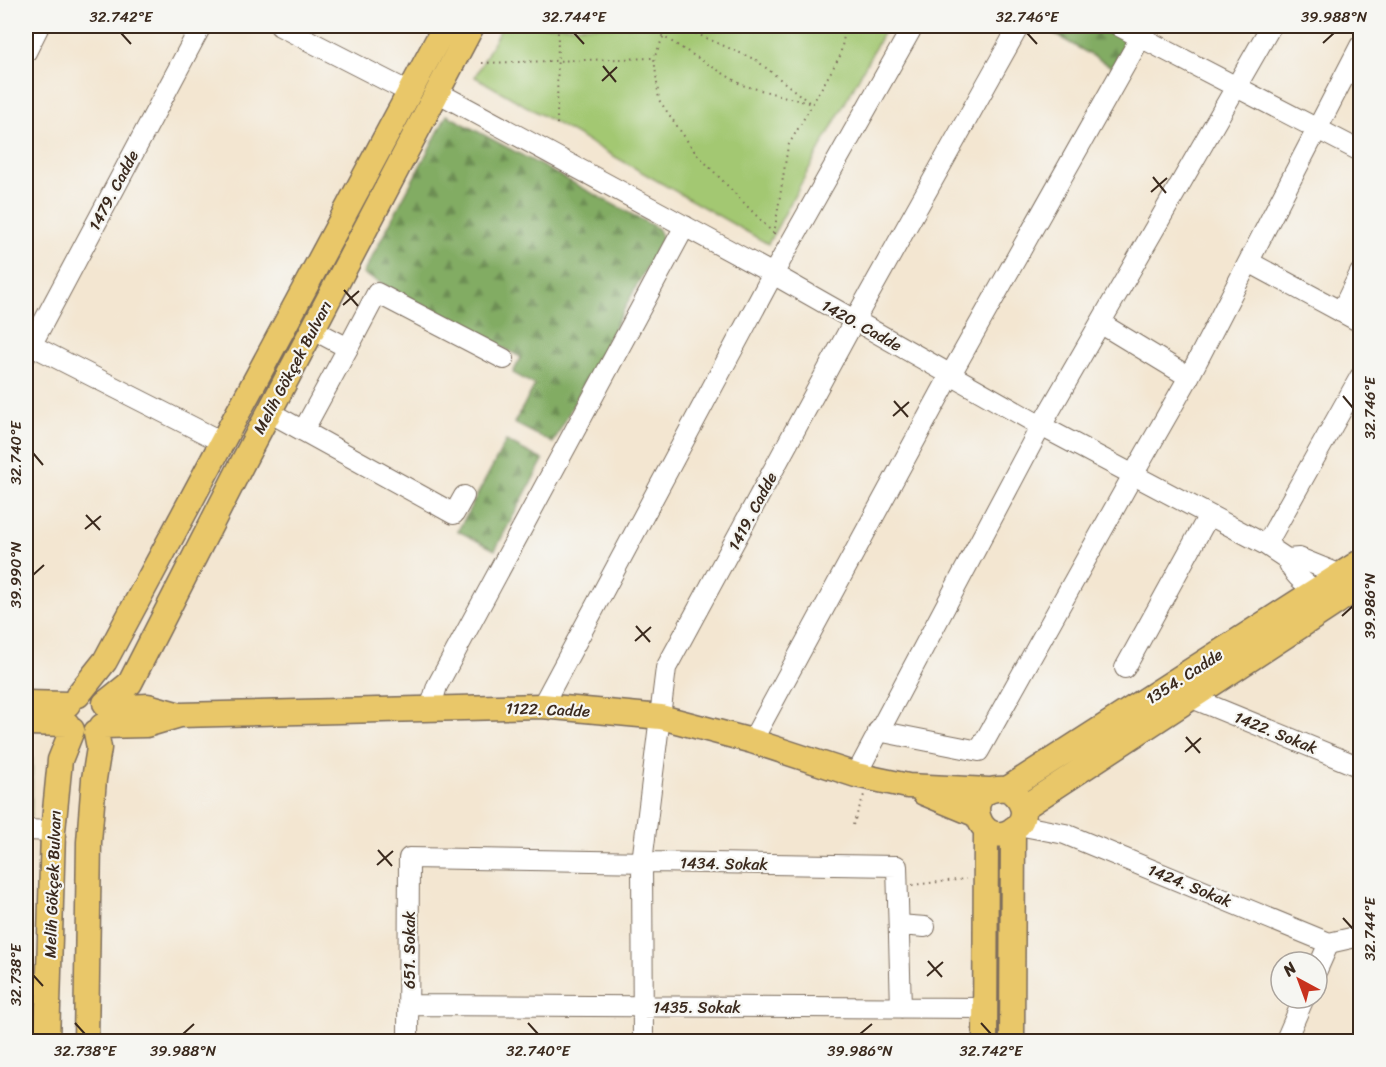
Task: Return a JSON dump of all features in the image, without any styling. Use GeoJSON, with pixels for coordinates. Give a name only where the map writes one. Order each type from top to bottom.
{"type":"FeatureCollection","features":[{"type":"Feature","properties":{"kind":"main road","name":"Melih Gökçek Bulvarı"},"geometry":{"type":"LineString","coordinates":[[47,1041],[53,831],[60,760],[71,713],[105,661],[445,26]]}},
{"type":"Feature","properties":{"kind":"main road","name":"Melih Gökçek Bulvarı"},"geometry":{"type":"LineString","coordinates":[[103,717],[130,683],[268,412],[472,26]]}},
{"type":"Feature","properties":{"kind":"main road","name":"1354. Cadde"},"geometry":{"type":"LineString","coordinates":[[998,790],[1316,591],[1356,574]]}},
{"type":"Feature","properties":{"kind":"main road","name":"1354. Cadde"},"geometry":{"type":"LineString","coordinates":[[1019,819],[1192,698],[1337,602],[1356,574]]}},
{"type":"Feature","properties":{"kind":"main road"},"geometry":{"type":"LineString","coordinates":[[1316,591],[1346,606],[1360,607]]}},
{"type":"Feature","properties":{"kind":"main road"},"geometry":{"type":"LineString","coordinates":[[26,723],[71,713],[86,693],[95,696],[103,717],[94,779],[89,842],[87,1041]]}},
{"type":"Feature","properties":{"kind":"main road"},"geometry":{"type":"LineString","coordinates":[[26,702],[71,713]]}},
{"type":"Feature","properties":{"kind":"main road","name":"1122. Cadde"},"geometry":{"type":"LineString","coordinates":[[103,717],[147,725],[180,715],[542,706],[661,717],[752,741],[863,776],[908,786]]}},
{"type":"Feature","properties":{"kind":"main road"},"geometry":{"type":"LineString","coordinates":[[71,713],[80,734],[88,735],[103,717]]}},
{"type":"Feature","properties":{"kind":"main road"},"geometry":{"type":"LineString","coordinates":[[908,786],[998,790],[1017,797],[1019,819],[1012,1041]]}},
{"type":"Feature","properties":{"kind":"main road"},"geometry":{"type":"LineString","coordinates":[[908,786],[981,822],[994,833],[1005,833],[1019,819]]}},
{"type":"Feature","properties":{"kind":"main road"},"geometry":{"type":"LineString","coordinates":[[985,1041],[986,877],[977,804],[984,793],[998,790]]}},
{"type":"Feature","properties":{"kind":"street"},"geometry":{"type":"LineString","coordinates":[[26,52],[39,26]]}},
{"type":"Feature","properties":{"kind":"street","name":"1479. Cadde"},"geometry":{"type":"LineString","coordinates":[[28,350],[201,26]]}},
{"type":"Feature","properties":{"kind":"street"},"geometry":{"type":"LineString","coordinates":[[280,26],[409,92]]}},
{"type":"Feature","properties":{"kind":"street"},"geometry":{"type":"LineString","coordinates":[[542,706],[773,274],[913,26]]}},
{"type":"Feature","properties":{"kind":"street","name":"1419. Cadde"},"geometry":{"type":"LineString","coordinates":[[643,1041],[642,862],[666,668],[854,321],[1019,26]]}},
{"type":"Feature","properties":{"kind":"street"},"geometry":{"type":"LineString","coordinates":[[1119,26],[1144,31],[1237,87],[1360,151]]}},
{"type":"Feature","properties":{"kind":"street"},"geometry":{"type":"LineString","coordinates":[[863,776],[878,731],[1041,426],[1271,26]]}},
{"type":"Feature","properties":{"kind":"street"},"geometry":{"type":"LineString","coordinates":[[752,741],[951,374],[1144,31]]}},
{"type":"Feature","properties":{"kind":"street"},"geometry":{"type":"LineString","coordinates":[[878,731],[979,751],[1189,377],[1360,46]]}},
{"type":"Feature","properties":{"kind":"street","name":"1420. Cadde"},"geometry":{"type":"LineString","coordinates":[[437,92],[773,274],[1041,426],[1266,545],[1287,559],[1292,571],[1299,579],[1316,591]]}},
{"type":"Feature","properties":{"kind":"street"},"geometry":{"type":"LineString","coordinates":[[430,709],[437,686],[685,226]]}},
{"type":"Feature","properties":{"kind":"street"},"geometry":{"type":"LineString","coordinates":[[1248,262],[1360,322]]}},
{"type":"Feature","properties":{"kind":"street"},"geometry":{"type":"LineString","coordinates":[[1341,312],[1360,273]]}},
{"type":"Feature","properties":{"kind":"street"},"geometry":{"type":"LineString","coordinates":[[303,431],[378,292],[504,359]]}},
{"type":"Feature","properties":{"kind":"street"},"geometry":{"type":"LineString","coordinates":[[1100,323],[1189,377]]}},
{"type":"Feature","properties":{"kind":"street"},"geometry":{"type":"LineString","coordinates":[[312,329],[348,348]]}},
{"type":"Feature","properties":{"kind":"street"},"geometry":{"type":"LineString","coordinates":[[28,350],[222,442]]}},
{"type":"Feature","properties":{"kind":"street"},"geometry":{"type":"LineString","coordinates":[[1266,545],[1360,377]]}},
{"type":"Feature","properties":{"kind":"street"},"geometry":{"type":"LineString","coordinates":[[268,412],[454,514],[464,496]]}},
{"type":"Feature","properties":{"kind":"street"},"geometry":{"type":"LineString","coordinates":[[1125,668],[1209,515]]}},
{"type":"Feature","properties":{"kind":"street","name":"1420. Cadde"},"geometry":{"type":"LineString","coordinates":[[1287,559],[1299,558],[1356,574]]}},
{"type":"Feature","properties":{"kind":"street","name":"1422. Sokak"},"geometry":{"type":"LineString","coordinates":[[1192,698],[1360,767]]}},
{"type":"Feature","properties":{"kind":"street","name":"1424. Sokak"},"geometry":{"type":"LineString","coordinates":[[1019,819],[1065,834],[1329,942]]}},
{"type":"Feature","properties":{"kind":"street"},"geometry":{"type":"LineString","coordinates":[[26,830],[53,831]]}},
{"type":"Feature","properties":{"kind":"street","name":"1434. Sokak"},"geometry":{"type":"LineString","coordinates":[[409,858],[897,866],[901,1008]]}},
{"type":"Feature","properties":{"kind":"street","name":"651. Sokak"},"geometry":{"type":"LineString","coordinates":[[408,1041],[409,858]]}},
{"type":"Feature","properties":{"kind":"street"},"geometry":{"type":"LineString","coordinates":[[899,925],[925,927]]}},
{"type":"Feature","properties":{"kind":"street"},"geometry":{"type":"LineString","coordinates":[[1326,950],[1329,942],[1360,936]]}},
{"type":"Feature","properties":{"kind":"street","name":"1435. Sokak"},"geometry":{"type":"LineString","coordinates":[[409,1005],[985,1008]]}},
{"type":"Feature","properties":{"kind":"street"},"geometry":{"type":"LineString","coordinates":[[1285,1041],[1299,1010]]}},
{"type":"Feature","properties":{"kind":"path"},"geometry":{"type":"LineString","coordinates":[[557,124],[558,26]]}},
{"type":"Feature","properties":{"kind":"path"},"geometry":{"type":"LineString","coordinates":[[646,26],[742,84],[812,104]]}},
{"type":"Feature","properties":{"kind":"path"},"geometry":{"type":"LineString","coordinates":[[668,26],[654,58],[659,100],[712,171],[774,234],[789,146],[840,56],[846,26]]}},
{"type":"Feature","properties":{"kind":"path"},"geometry":{"type":"LineString","coordinates":[[679,26],[756,60],[812,104]]}},
{"type":"Feature","properties":{"kind":"path"},"geometry":{"type":"LineString","coordinates":[[482,63],[654,58]]}},
{"type":"Feature","properties":{"kind":"path"},"geometry":{"type":"LineString","coordinates":[[853,825],[863,776]]}},
{"type":"Feature","properties":{"kind":"path"},"geometry":{"type":"LineString","coordinates":[[898,887],[986,877]]}},
{"type":"Feature","properties":{"kind":"green space"},"geometry":{"type":"Polygon","coordinates":[[[502,26],[887,26],[768,244],[475,77],[502,26]]]}},
{"type":"Feature","properties":{"kind":"green space"},"geometry":{"type":"Polygon","coordinates":[[[1043,26],[1099,26],[1126,40],[1112,67],[1043,26]]]}},
{"type":"Feature","properties":{"kind":"green space"},"geometry":{"type":"Polygon","coordinates":[[[447,115],[657,228],[662,238],[553,443],[514,423],[535,385],[513,373],[521,357],[363,274],[447,115]]]}},
{"type":"Feature","properties":{"kind":"green space"},"geometry":{"type":"Polygon","coordinates":[[[506,441],[543,460],[495,550],[458,531],[506,441]]]}},
{"type":"Feature","properties":{"kind":"green space"},"geometry":{"type":"Polygon","coordinates":[[[26,751],[32,759],[31,816],[26,817],[26,751]]]}}]}
